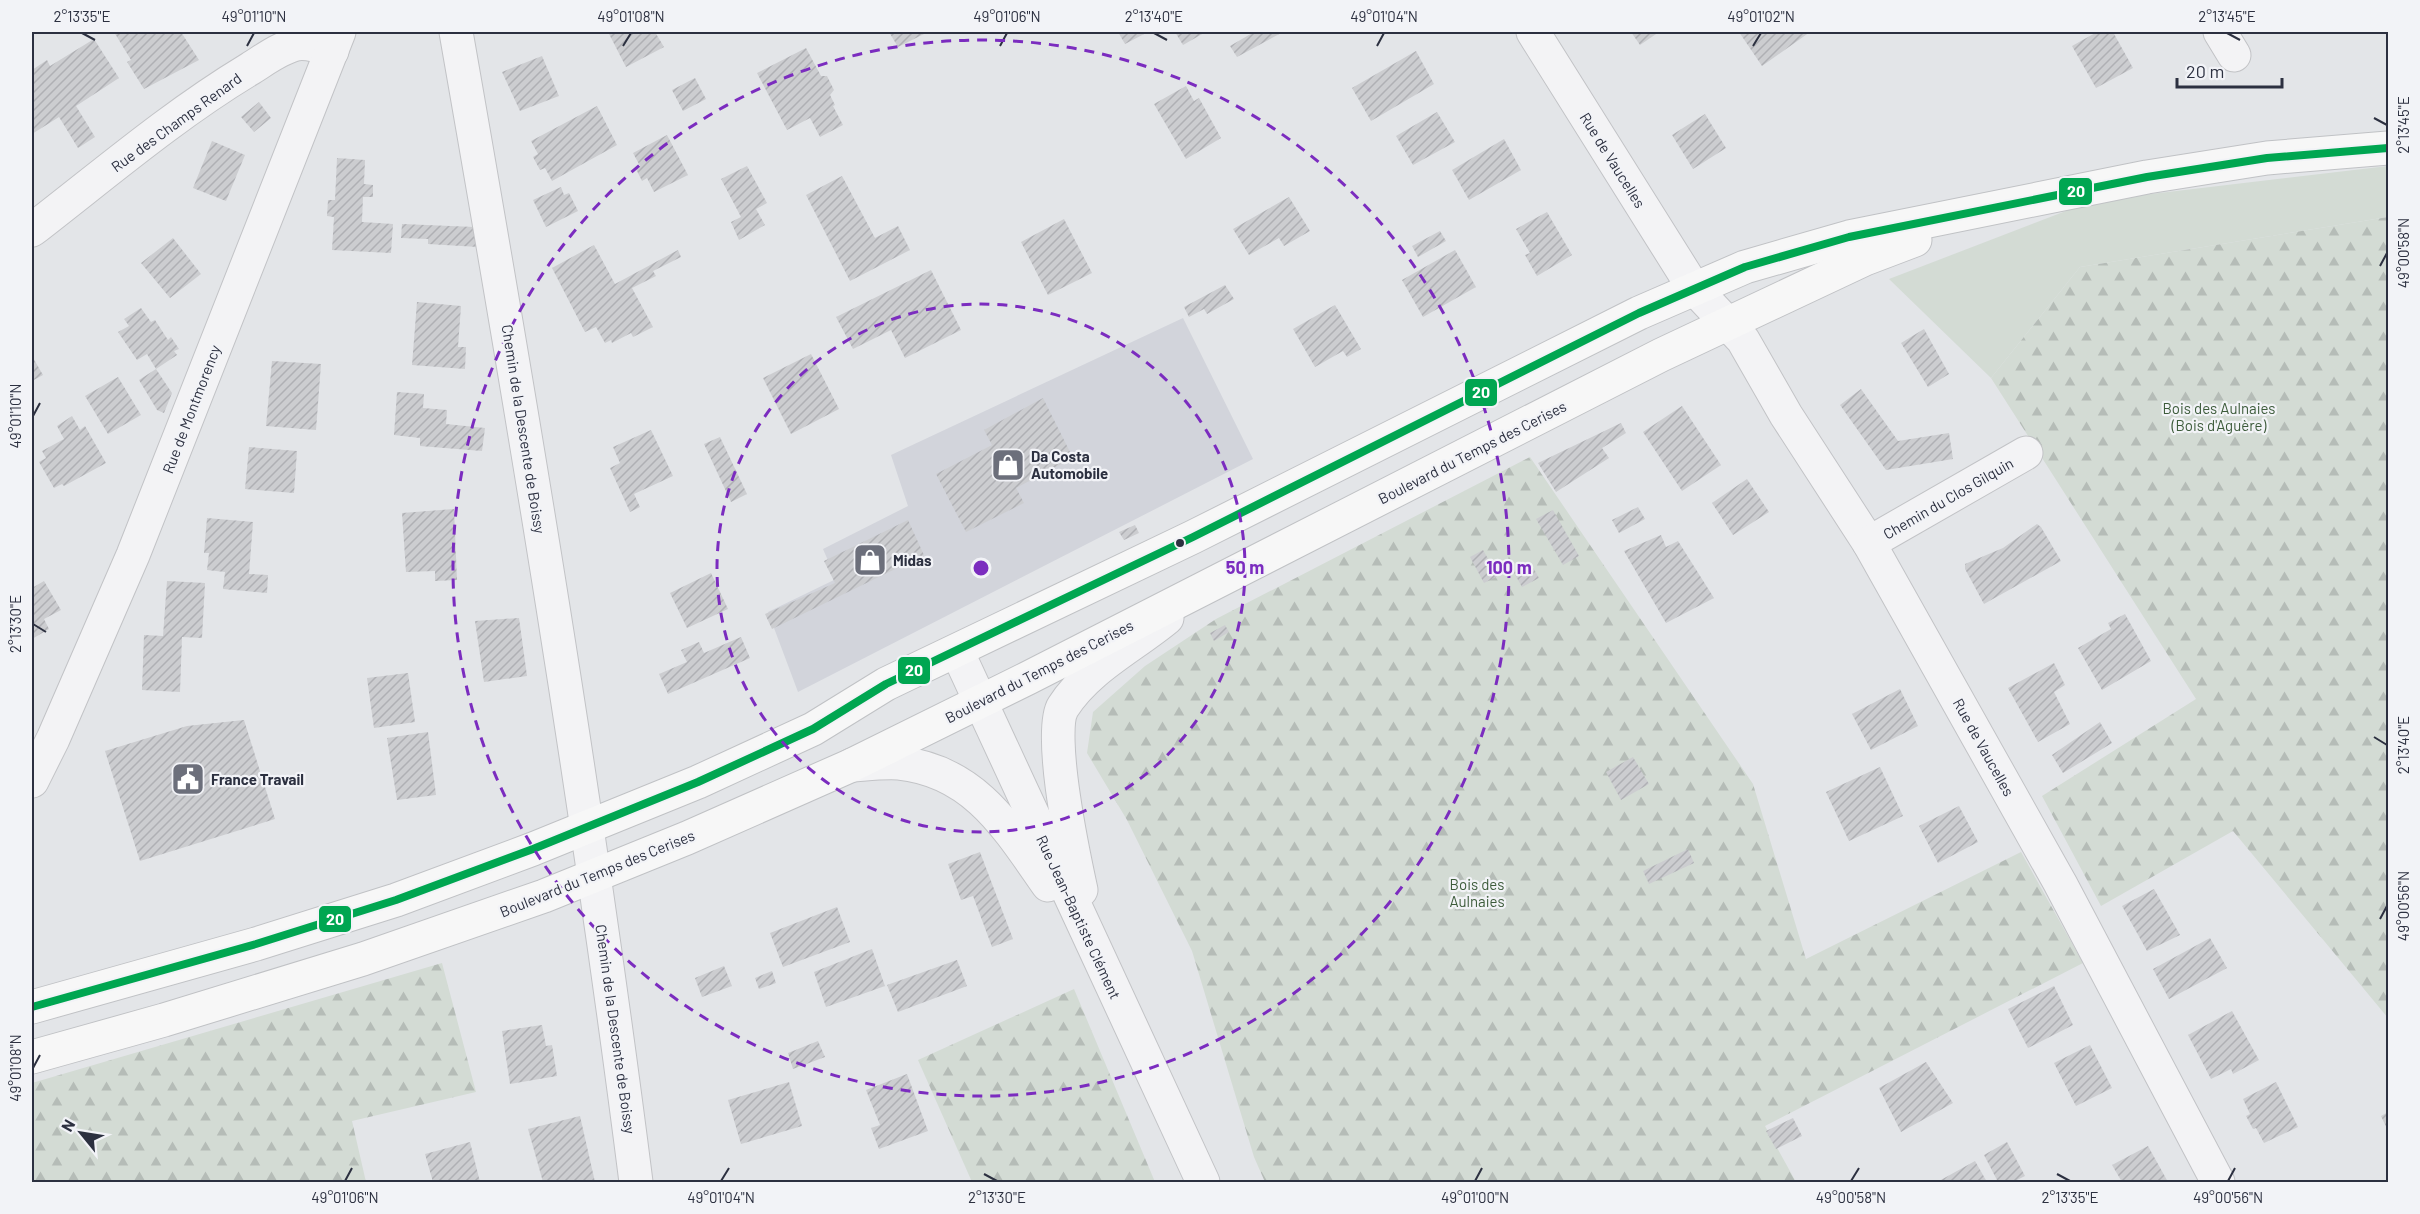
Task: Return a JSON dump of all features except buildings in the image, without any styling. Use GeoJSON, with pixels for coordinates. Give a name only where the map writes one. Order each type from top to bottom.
{"type":"FeatureCollection","features":[{"type":"Feature","properties":{"kind":"main road","name":"Boulevard du Temps des Cerises"},"geometry":{"type":"LineString","coordinates":[[32,1007],[245,947],[396,900],[698,782],[813,729],[886,684],[1282,493],[1693,287],[1744,267],[1849,237],[2147,177],[2256,160],[2388,148]]}},
{"type":"Feature","properties":{"kind":"main road","name":"Boulevard du Temps des Cerises"},"geometry":{"type":"LineString","coordinates":[[32,1057],[164,1020],[363,959],[594,877],[852,765],[1661,355],[1865,259],[2012,204]]}},
{"type":"Feature","properties":{"kind":"street","name":"Chemin de la Descente de Boissy"},"geometry":{"type":"LineString","coordinates":[[456,32],[512,351],[588,826],[636,1182]]}},
{"type":"Feature","properties":{"kind":"street","name":"Rue de Vaucelles"},"geometry":{"type":"LineString","coordinates":[[1533,32],[1693,287],[1743,340],[1786,415],[1869,543],[2060,883],[2218,1182]]}},
{"type":"Feature","properties":{"kind":"street","name":"Rue des Champs Renard"},"geometry":{"type":"LineString","coordinates":[[32,230],[149,139],[232,80],[284,49],[298,44],[315,45],[336,41]]}},
{"type":"Feature","properties":{"kind":"street","name":"Rue de Montmorency"},"geometry":{"type":"LineString","coordinates":[[32,781],[53,739],[133,555],[336,41]]}},
{"type":"Feature","properties":{"kind":"street","name":"Chemin du Clos Gilquin"},"geometry":{"type":"LineString","coordinates":[[1869,543],[2026,453]]}},
{"type":"Feature","properties":{"kind":"street"},"geometry":{"type":"LineString","coordinates":[[1093,947],[1068,827],[1059,752],[1061,710],[1084,682],[1105,663],[1164,620],[1204,587]]}},
{"type":"Feature","properties":{"kind":"street","name":"Rue Jean-Baptiste Clément"},"geometry":{"type":"LineString","coordinates":[[957,651],[1203,1182]]}},
{"type":"Feature","properties":{"kind":"street"},"geometry":{"type":"LineString","coordinates":[[852,765],[896,763],[920,766],[967,786],[1017,840],[1093,947]]}},
{"type":"Feature","properties":{"kind":"shaded area"},"geometry":{"type":"Polygon","coordinates":[[[1183,318],[1253,459],[798,692],[768,612],[836,579],[823,549],[908,506],[891,455],[1183,318]]]}},
{"type":"Feature","properties":{"kind":"green space"},"geometry":{"type":"Polygon","coordinates":[[[2388,166],[2388,217],[2080,267],[1991,378],[1889,279],[2092,201],[2388,166]]]}},
{"type":"Feature","properties":{"kind":"green space","name":"Bois des Aulnaies (Bois d'Aguère)"},"geometry":{"type":"Polygon","coordinates":[[[2388,217],[2388,1018],[2233,831],[2101,906],[2042,796],[2196,699],[1991,378],[2080,267],[2388,217]]]}},
{"type":"Feature","properties":{"kind":"green space","name":"Bois des Aulnaies"},"geometry":{"type":"Polygon","coordinates":[[[1530,457],[1753,784],[1806,959],[2021,852],[2083,963],[1765,1126],[1796,1182],[1265,1182],[1254,1157],[1192,951],[1127,820],[1087,753],[1093,712],[1145,666],[1216,619],[1530,457]]]}},
{"type":"Feature","properties":{"kind":"green space"},"geometry":{"type":"Polygon","coordinates":[[[442,963],[476,1092],[352,1121],[366,1182],[32,1182],[32,1083],[442,963]]]}},
{"type":"Feature","properties":{"kind":"green space"},"geometry":{"type":"Polygon","coordinates":[[[1074,989],[1155,1182],[972,1182],[918,1060],[1074,989]]]}},
{"type":"Feature","properties":{"kind":"transit line","name":"20"},"geometry":{"type":"LineString","coordinates":[[32,1007],[256,944],[396,900],[533,849],[698,782],[813,729],[886,684],[1193,537],[1639,313],[1745,267],[1849,237],[2147,177],[2267,158],[2388,148]]}},
{"type":"Feature","properties":{"kind":"place","name":"Da Costa Automobile"},"geometry":{"type":"Point","coordinates":[1008,465]}},
{"type":"Feature","properties":{"kind":"place","name":"Midas"},"geometry":{"type":"Point","coordinates":[870,560]}},
{"type":"Feature","properties":{"kind":"place","name":"France Travail"},"geometry":{"type":"Point","coordinates":[188,779]}}]}
